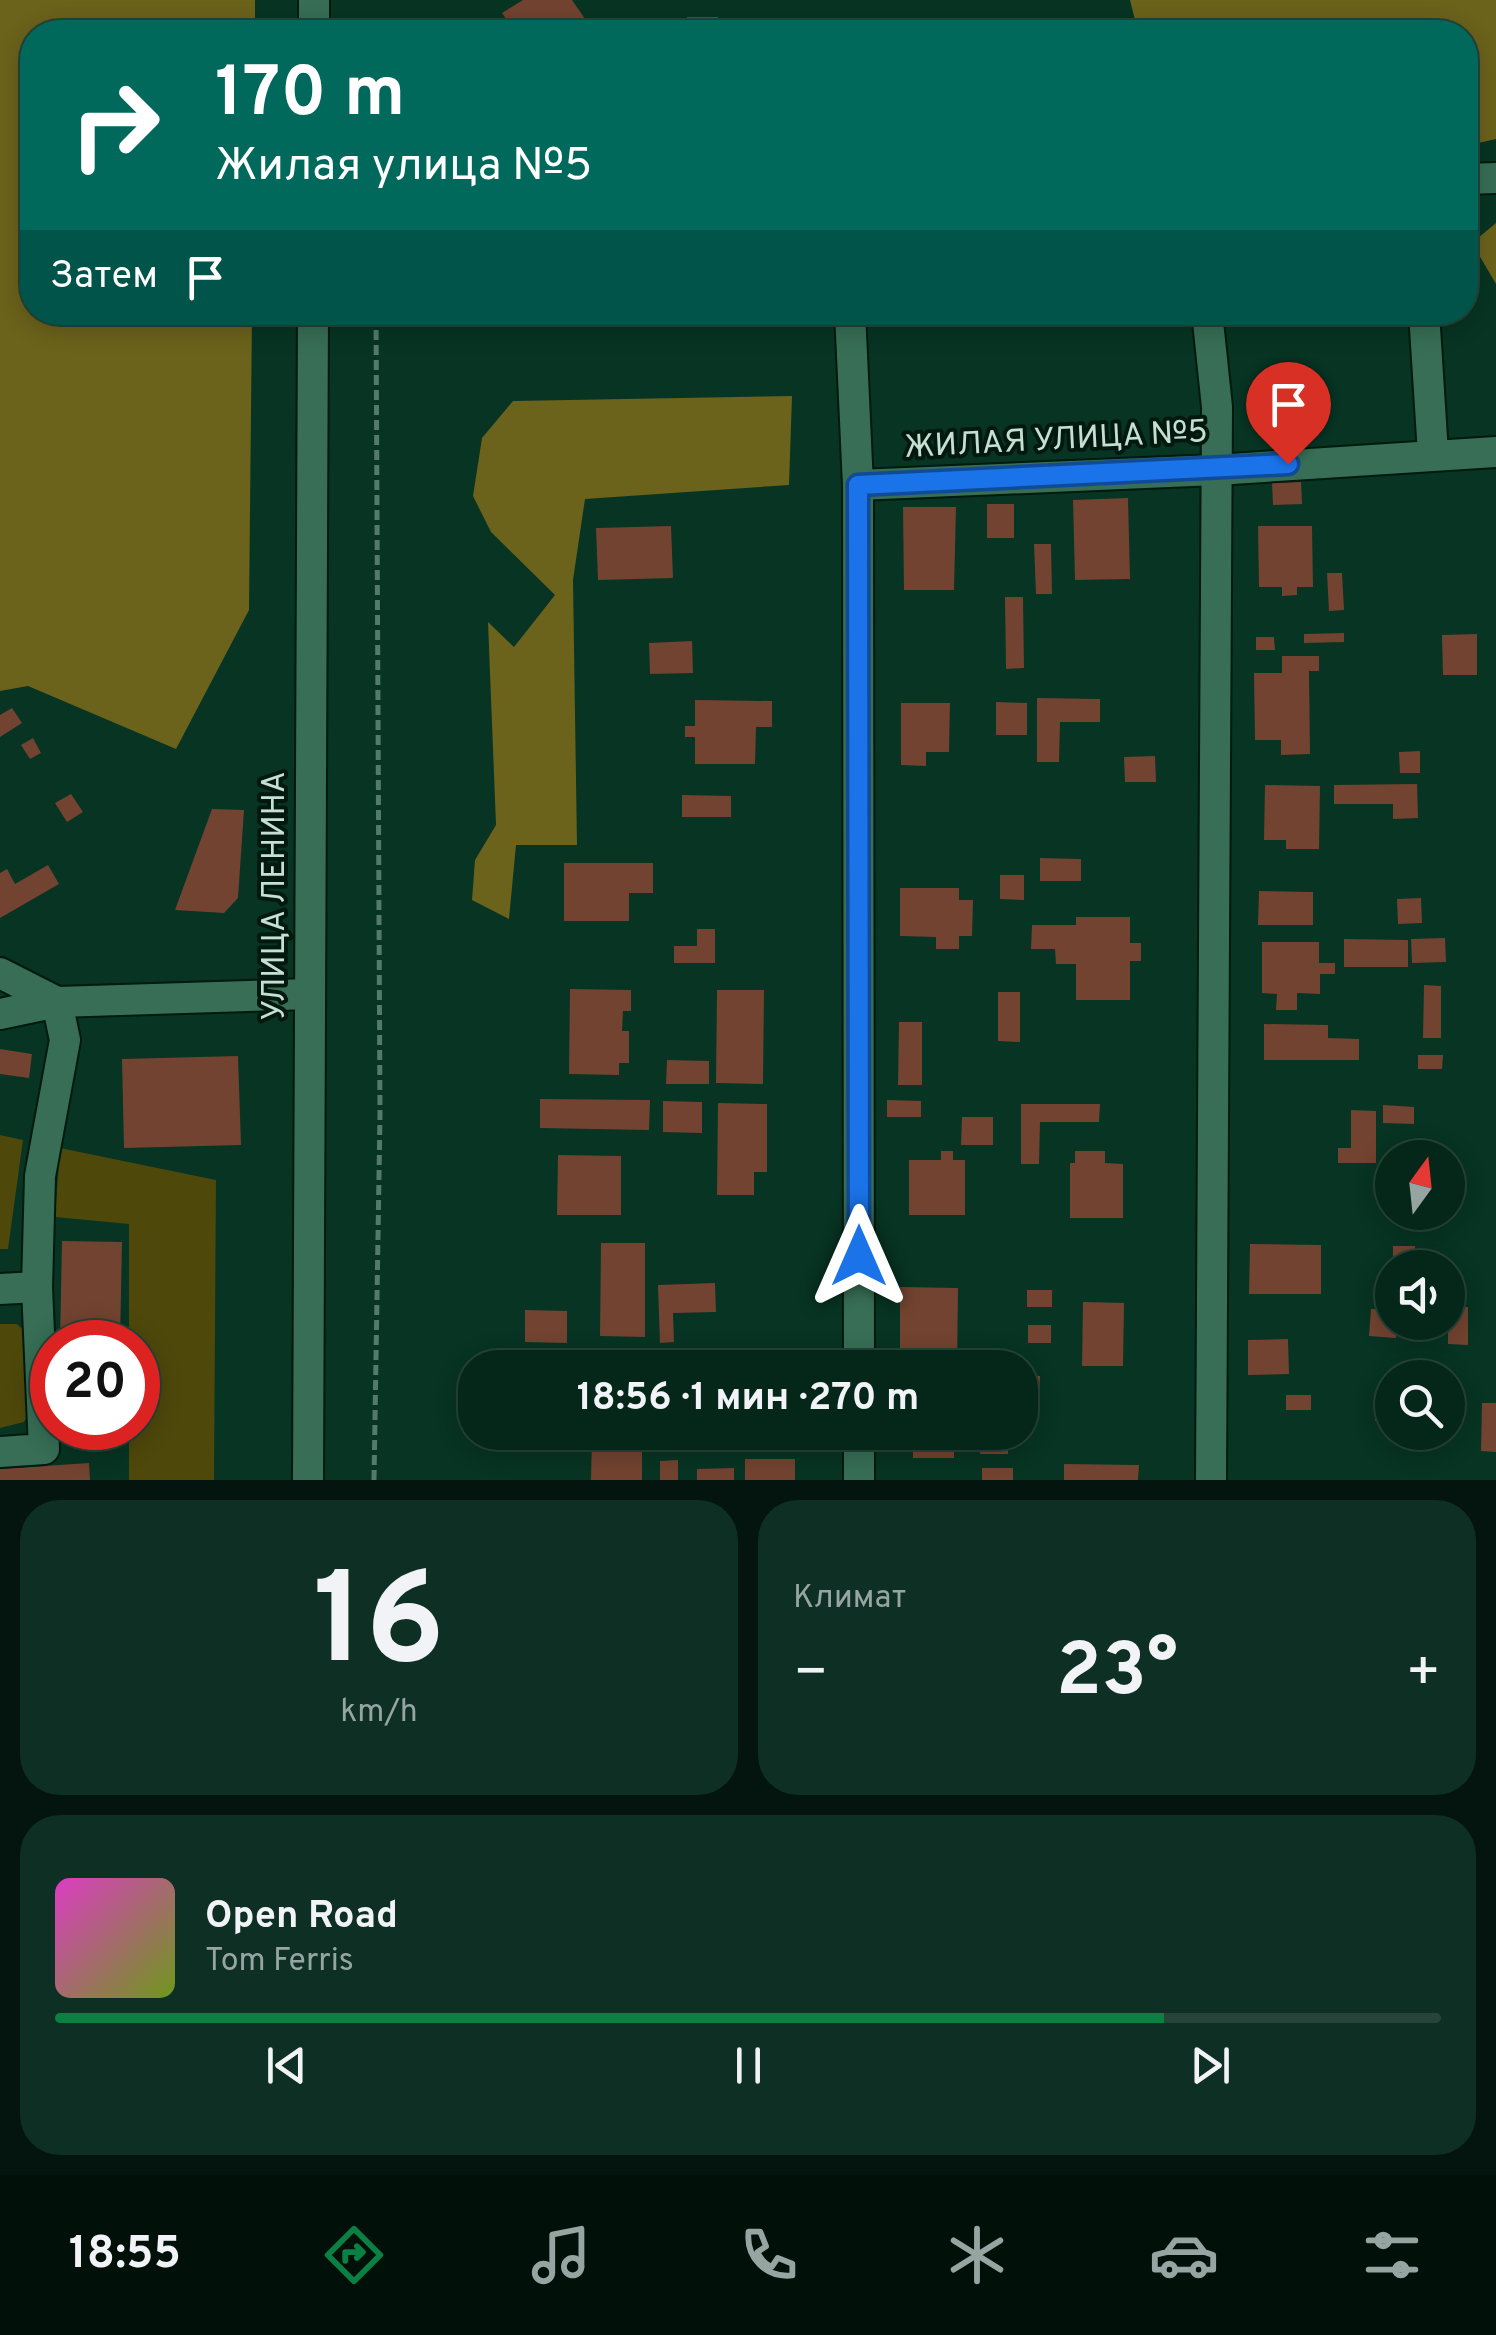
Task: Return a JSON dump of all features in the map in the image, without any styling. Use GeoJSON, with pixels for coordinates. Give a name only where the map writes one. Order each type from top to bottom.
{"type":"FeatureCollection","features":[{"type":"Feature","properties":{"kind":"street","name":"УЛИЦА ЛЕНИНА"},"geometry":{"type":"LineString","coordinates":[[308,1480],[314,325]]}},
{"type":"Feature","properties":{"kind":"street"},"geometry":{"type":"LineString","coordinates":[[851,325],[858,485],[859,1350]]}},
{"type":"Feature","properties":{"kind":"street"},"geometry":{"type":"LineString","coordinates":[[1208,325],[1217,407],[1211,1480]]}},
{"type":"Feature","properties":{"kind":"street"},"geometry":{"type":"LineString","coordinates":[[1425,325],[1433,454]]}},
{"type":"Feature","properties":{"kind":"street","name":"ЖИЛАЯ УЛИЦА №5"},"geometry":{"type":"LineString","coordinates":[[858,485],[1216,470],[1496,452]]}},
{"type":"Feature","properties":{"kind":"street"},"geometry":{"type":"LineString","coordinates":[[0,973],[57,1002]]}},
{"type":"Feature","properties":{"kind":"street"},"geometry":{"type":"LineString","coordinates":[[0,1014],[57,1002],[310,994]]}},
{"type":"Feature","properties":{"kind":"street"},"geometry":{"type":"LineString","coordinates":[[0,1452],[44,1449],[37,1287],[43,1144],[65,1040],[57,1002]]}},
{"type":"Feature","properties":{"kind":"street"},"geometry":{"type":"LineString","coordinates":[[0,1288],[37,1287]]}},
{"type":"Feature","properties":{"kind":"street"},"geometry":{"type":"LineString","coordinates":[[859,1450],[859,1480]]}},
{"type":"Feature","properties":{"kind":"path"},"geometry":{"type":"LineString","coordinates":[[374,1480],[380,1115],[376,325]]}},
{"type":"Feature","properties":{"kind":"shaded area"},"geometry":{"type":"Polygon","coordinates":[[[0,0],[255,0],[255,20],[20,20],[20,325],[252,325],[249,610],[176,749],[28,686],[0,691],[0,0]]]}},
{"type":"Feature","properties":{"kind":"shaded area"},"geometry":{"type":"Polygon","coordinates":[[[1130,0],[1496,0],[1496,139],[1478,143],[1478,20],[1135,20],[1130,0]]]}},
{"type":"Feature","properties":{"kind":"shaded area"},"geometry":{"type":"Polygon","coordinates":[[[1496,223],[1496,284],[1478,253],[1478,238],[1496,223]]]}},
{"type":"Feature","properties":{"kind":"shaded area"},"geometry":{"type":"Polygon","coordinates":[[[792,396],[789,485],[585,499],[573,580],[577,845],[516,845],[509,919],[472,900],[475,860],[496,825],[488,622],[514,647],[555,595],[491,532],[473,496],[482,438],[513,401],[792,396]]]}},
{"type":"Feature","properties":{"kind":"shaded area"},"geometry":{"type":"Polygon","coordinates":[[[0,1135],[23,1140],[8,1249],[0,1249],[0,1135]]]}},
{"type":"Feature","properties":{"kind":"shaded area"},"geometry":{"type":"Polygon","coordinates":[[[60,1148],[216,1180],[214,1480],[129,1480],[129,1450],[160,1450],[160,1320],[129,1320],[129,1224],[55,1217],[60,1148]]]}},
{"type":"Feature","properties":{"kind":"shaded area"},"geometry":{"type":"Polygon","coordinates":[[[0,1324],[17,1324],[27,1333],[28,1414],[24,1422],[0,1428],[0,1324]]]}},
{"type":"Feature","properties":{"kind":"building"},"geometry":{"type":"Polygon","coordinates":[[[523,0],[572,0],[586,20],[507,20],[502,13],[523,0]]]}},
{"type":"Feature","properties":{"kind":"building"},"geometry":{"type":"Polygon","coordinates":[[[687,17],[718,17],[718,20],[687,17]]]}},
{"type":"Feature","properties":{"kind":"building"},"geometry":{"type":"Polygon","coordinates":[[[1301,482],[1302,504],[1273,505],[1272,483],[1301,482]]]}},
{"type":"Feature","properties":{"kind":"building"},"geometry":{"type":"Polygon","coordinates":[[[1128,498],[1130,579],[1075,580],[1073,500],[1128,498]]]}},
{"type":"Feature","properties":{"kind":"building"},"geometry":{"type":"Polygon","coordinates":[[[987,504],[1014,504],[1014,538],[987,538],[987,504]]]}},
{"type":"Feature","properties":{"kind":"building"},"geometry":{"type":"Polygon","coordinates":[[[903,507],[956,507],[954,590],[904,590],[903,507]]]}},
{"type":"Feature","properties":{"kind":"building"},"geometry":{"type":"Polygon","coordinates":[[[671,526],[673,578],[598,580],[596,528],[671,526]]]}},
{"type":"Feature","properties":{"kind":"building"},"geometry":{"type":"Polygon","coordinates":[[[1258,526],[1312,526],[1313,587],[1297,587],[1297,595],[1282,596],[1282,587],[1259,587],[1258,526]]]}},
{"type":"Feature","properties":{"kind":"building"},"geometry":{"type":"Polygon","coordinates":[[[1034,544],[1051,544],[1052,594],[1036,594],[1034,544]]]}},
{"type":"Feature","properties":{"kind":"building"},"geometry":{"type":"Polygon","coordinates":[[[1327,573],[1342,573],[1344,610],[1329,611],[1327,573]]]}},
{"type":"Feature","properties":{"kind":"building"},"geometry":{"type":"Polygon","coordinates":[[[1005,597],[1023,597],[1024,668],[1006,669],[1005,597]]]}},
{"type":"Feature","properties":{"kind":"building"},"geometry":{"type":"Polygon","coordinates":[[[1344,633],[1344,642],[1304,643],[1304,634],[1344,633]]]}},
{"type":"Feature","properties":{"kind":"building"},"geometry":{"type":"Polygon","coordinates":[[[1477,634],[1477,675],[1443,675],[1442,635],[1477,634]]]}},
{"type":"Feature","properties":{"kind":"building"},"geometry":{"type":"Polygon","coordinates":[[[1256,637],[1274,637],[1275,650],[1256,650],[1256,637]]]}},
{"type":"Feature","properties":{"kind":"building"},"geometry":{"type":"Polygon","coordinates":[[[692,641],[693,673],[650,674],[649,643],[692,641]]]}},
{"type":"Feature","properties":{"kind":"building"},"geometry":{"type":"Polygon","coordinates":[[[1282,656],[1319,656],[1319,671],[1309,671],[1310,754],[1281,755],[1281,740],[1255,740],[1254,673],[1282,673],[1282,656]]]}},
{"type":"Feature","properties":{"kind":"building"},"geometry":{"type":"Polygon","coordinates":[[[1037,698],[1100,699],[1100,722],[1060,722],[1059,762],[1037,762],[1037,698]]]}},
{"type":"Feature","properties":{"kind":"building"},"geometry":{"type":"Polygon","coordinates":[[[695,700],[772,701],[772,727],[756,727],[755,764],[695,764],[695,737],[685,737],[685,726],[695,726],[695,700]]]}},
{"type":"Feature","properties":{"kind":"building"},"geometry":{"type":"Polygon","coordinates":[[[996,702],[1027,703],[1027,735],[996,735],[996,702]]]}},
{"type":"Feature","properties":{"kind":"building"},"geometry":{"type":"Polygon","coordinates":[[[901,703],[950,703],[949,752],[926,752],[926,766],[901,765],[901,703]]]}},
{"type":"Feature","properties":{"kind":"building"},"geometry":{"type":"Polygon","coordinates":[[[12,708],[22,723],[0,737],[0,715],[12,708]]]}},
{"type":"Feature","properties":{"kind":"building"},"geometry":{"type":"Polygon","coordinates":[[[33,738],[41,753],[30,759],[21,745],[33,738]]]}},
{"type":"Feature","properties":{"kind":"building"},"geometry":{"type":"Polygon","coordinates":[[[1420,751],[1420,773],[1400,773],[1399,752],[1420,751]]]}},
{"type":"Feature","properties":{"kind":"building"},"geometry":{"type":"Polygon","coordinates":[[[1155,756],[1156,782],[1125,782],[1124,757],[1155,756]]]}},
{"type":"Feature","properties":{"kind":"building"},"geometry":{"type":"Polygon","coordinates":[[[1417,784],[1418,818],[1393,819],[1393,804],[1334,804],[1334,785],[1417,784]]]}},
{"type":"Feature","properties":{"kind":"building"},"geometry":{"type":"Polygon","coordinates":[[[1265,785],[1320,786],[1319,849],[1286,849],[1286,840],[1264,840],[1265,785]]]}},
{"type":"Feature","properties":{"kind":"building"},"geometry":{"type":"Polygon","coordinates":[[[71,794],[83,812],[67,822],[55,803],[71,794]]]}},
{"type":"Feature","properties":{"kind":"building"},"geometry":{"type":"Polygon","coordinates":[[[682,795],[731,796],[731,817],[682,817],[682,795]]]}},
{"type":"Feature","properties":{"kind":"building"},"geometry":{"type":"Polygon","coordinates":[[[212,809],[244,810],[238,898],[224,913],[175,910],[212,809]]]}},
{"type":"Feature","properties":{"kind":"building"},"geometry":{"type":"Polygon","coordinates":[[[1040,858],[1081,859],[1081,881],[1040,881],[1040,858]]]}},
{"type":"Feature","properties":{"kind":"building"},"geometry":{"type":"Polygon","coordinates":[[[564,863],[653,863],[653,893],[629,893],[629,921],[564,921],[564,863]]]}},
{"type":"Feature","properties":{"kind":"building"},"geometry":{"type":"Polygon","coordinates":[[[48,865],[59,884],[0,918],[0,873],[7,869],[15,884],[48,865]]]}},
{"type":"Feature","properties":{"kind":"building"},"geometry":{"type":"Polygon","coordinates":[[[1000,875],[1024,875],[1024,900],[1000,899],[1000,875]]]}},
{"type":"Feature","properties":{"kind":"building"},"geometry":{"type":"Polygon","coordinates":[[[900,888],[959,888],[959,900],[973,900],[972,936],[959,936],[959,949],[936,949],[936,937],[900,936],[900,888]]]}},
{"type":"Feature","properties":{"kind":"building"},"geometry":{"type":"Polygon","coordinates":[[[1259,891],[1313,892],[1313,925],[1258,925],[1259,891]]]}},
{"type":"Feature","properties":{"kind":"building"},"geometry":{"type":"Polygon","coordinates":[[[1421,898],[1422,923],[1398,924],[1397,899],[1421,898]]]}},
{"type":"Feature","properties":{"kind":"building"},"geometry":{"type":"Polygon","coordinates":[[[1076,917],[1130,917],[1130,943],[1141,943],[1141,961],[1130,961],[1130,1000],[1076,1000],[1076,964],[1056,964],[1055,949],[1031,949],[1032,925],[1076,925],[1076,917]]]}},
{"type":"Feature","properties":{"kind":"building"},"geometry":{"type":"Polygon","coordinates":[[[697,929],[715,929],[715,963],[674,963],[674,946],[697,946],[697,929]]]}},
{"type":"Feature","properties":{"kind":"building"},"geometry":{"type":"Polygon","coordinates":[[[1445,938],[1446,962],[1412,963],[1411,939],[1445,938]]]}},
{"type":"Feature","properties":{"kind":"building"},"geometry":{"type":"Polygon","coordinates":[[[1344,939],[1408,940],[1408,967],[1344,967],[1344,939]]]}},
{"type":"Feature","properties":{"kind":"building"},"geometry":{"type":"Polygon","coordinates":[[[1262,942],[1319,942],[1319,963],[1335,963],[1335,974],[1320,974],[1320,994],[1297,993],[1297,1010],[1276,1010],[1277,994],[1262,993],[1262,942]]]}},
{"type":"Feature","properties":{"kind":"building"},"geometry":{"type":"Polygon","coordinates":[[[1424,985],[1441,986],[1441,1038],[1423,1038],[1424,985]]]}},
{"type":"Feature","properties":{"kind":"building"},"geometry":{"type":"Polygon","coordinates":[[[570,989],[631,990],[631,1011],[623,1011],[622,1031],[629,1031],[629,1063],[619,1063],[619,1075],[569,1074],[570,989]]]}},
{"type":"Feature","properties":{"kind":"building"},"geometry":{"type":"Polygon","coordinates":[[[717,990],[764,990],[763,1084],[716,1083],[717,990]]]}},
{"type":"Feature","properties":{"kind":"building"},"geometry":{"type":"Polygon","coordinates":[[[998,992],[1020,992],[1020,1042],[998,1041],[998,992]]]}},
{"type":"Feature","properties":{"kind":"building"},"geometry":{"type":"Polygon","coordinates":[[[899,1022],[922,1022],[922,1085],[898,1085],[899,1022]]]}},
{"type":"Feature","properties":{"kind":"building"},"geometry":{"type":"Polygon","coordinates":[[[1264,1024],[1328,1025],[1328,1038],[1359,1039],[1359,1060],[1264,1060],[1264,1024]]]}},
{"type":"Feature","properties":{"kind":"building"},"geometry":{"type":"Polygon","coordinates":[[[0,1049],[32,1054],[29,1078],[0,1074],[0,1049]]]}},
{"type":"Feature","properties":{"kind":"building"},"geometry":{"type":"Polygon","coordinates":[[[1418,1055],[1443,1055],[1442,1069],[1418,1069],[1418,1055]]]}},
{"type":"Feature","properties":{"kind":"building"},"geometry":{"type":"Polygon","coordinates":[[[238,1056],[241,1145],[124,1148],[122,1059],[238,1056]]]}},
{"type":"Feature","properties":{"kind":"building"},"geometry":{"type":"Polygon","coordinates":[[[667,1060],[709,1061],[709,1084],[666,1084],[667,1060]]]}},
{"type":"Feature","properties":{"kind":"building"},"geometry":{"type":"Polygon","coordinates":[[[540,1099],[650,1100],[649,1130],[540,1128],[540,1099]]]}},
{"type":"Feature","properties":{"kind":"building"},"geometry":{"type":"Polygon","coordinates":[[[887,1100],[921,1101],[921,1117],[887,1117],[887,1100]]]}},
{"type":"Feature","properties":{"kind":"building"},"geometry":{"type":"Polygon","coordinates":[[[663,1101],[702,1102],[702,1133],[663,1132],[663,1101]]]}},
{"type":"Feature","properties":{"kind":"building"},"geometry":{"type":"Polygon","coordinates":[[[718,1103],[767,1104],[767,1172],[754,1172],[754,1195],[717,1195],[718,1103]]]}},
{"type":"Feature","properties":{"kind":"building"},"geometry":{"type":"Polygon","coordinates":[[[1021,1104],[1100,1104],[1099,1122],[1040,1122],[1039,1164],[1021,1164],[1021,1104]]]}},
{"type":"Feature","properties":{"kind":"building"},"geometry":{"type":"Polygon","coordinates":[[[1383,1105],[1414,1107],[1414,1124],[1383,1123],[1383,1105]]]}},
{"type":"Feature","properties":{"kind":"building"},"geometry":{"type":"Polygon","coordinates":[[[1351,1110],[1376,1111],[1375,1163],[1338,1163],[1338,1148],[1351,1148],[1351,1110]]]}},
{"type":"Feature","properties":{"kind":"building"},"geometry":{"type":"Polygon","coordinates":[[[962,1117],[993,1117],[993,1145],[961,1145],[962,1117]]]}},
{"type":"Feature","properties":{"kind":"building"},"geometry":{"type":"Polygon","coordinates":[[[941,1151],[953,1151],[953,1160],[965,1160],[965,1215],[909,1215],[909,1160],[941,1160],[941,1151]]]}},
{"type":"Feature","properties":{"kind":"building"},"geometry":{"type":"Polygon","coordinates":[[[1075,1151],[1105,1151],[1105,1163],[1123,1164],[1123,1218],[1070,1218],[1070,1163],[1075,1163],[1075,1151]]]}},
{"type":"Feature","properties":{"kind":"building"},"geometry":{"type":"Polygon","coordinates":[[[558,1155],[621,1156],[621,1215],[557,1215],[558,1155]]]}},
{"type":"Feature","properties":{"kind":"building"},"geometry":{"type":"Polygon","coordinates":[[[62,1241],[122,1242],[120,1320],[60,1320],[62,1241]]]}},
{"type":"Feature","properties":{"kind":"building"},"geometry":{"type":"Polygon","coordinates":[[[601,1243],[645,1243],[645,1337],[600,1336],[601,1243]]]}},
{"type":"Feature","properties":{"kind":"building"},"geometry":{"type":"Polygon","coordinates":[[[1250,1244],[1321,1245],[1321,1294],[1249,1294],[1250,1244]]]}},
{"type":"Feature","properties":{"kind":"building"},"geometry":{"type":"Polygon","coordinates":[[[1393,1246],[1415,1246],[1415,1250],[1393,1250],[1393,1246]]]}},
{"type":"Feature","properties":{"kind":"building"},"geometry":{"type":"Polygon","coordinates":[[[715,1283],[716,1312],[673,1313],[674,1342],[660,1343],[658,1285],[715,1283]]]}},
{"type":"Feature","properties":{"kind":"building"},"geometry":{"type":"Polygon","coordinates":[[[900,1287],[958,1288],[957,1350],[900,1350],[900,1287]]]}},
{"type":"Feature","properties":{"kind":"building"},"geometry":{"type":"Polygon","coordinates":[[[1027,1290],[1052,1290],[1052,1307],[1027,1307],[1027,1290]]]}},
{"type":"Feature","properties":{"kind":"building"},"geometry":{"type":"Polygon","coordinates":[[[1083,1302],[1124,1303],[1123,1366],[1082,1366],[1083,1302]]]}},
{"type":"Feature","properties":{"kind":"building"},"geometry":{"type":"Polygon","coordinates":[[[1468,1307],[1468,1345],[1448,1344],[1448,1340],[1465,1340],[1468,1307]]]}},
{"type":"Feature","properties":{"kind":"building"},"geometry":{"type":"Polygon","coordinates":[[[1371,1309],[1375,1309],[1375,1336],[1369,1336],[1371,1309]]]}},
{"type":"Feature","properties":{"kind":"building"},"geometry":{"type":"Polygon","coordinates":[[[525,1310],[567,1311],[567,1343],[525,1342],[525,1310]]]}},
{"type":"Feature","properties":{"kind":"building"},"geometry":{"type":"Polygon","coordinates":[[[1028,1325],[1051,1325],[1051,1343],[1028,1343],[1028,1325]]]}},
{"type":"Feature","properties":{"kind":"building"},"geometry":{"type":"Polygon","coordinates":[[[1288,1339],[1289,1374],[1248,1375],[1248,1340],[1288,1339]]]}},
{"type":"Feature","properties":{"kind":"building"},"geometry":{"type":"Polygon","coordinates":[[[1038,1376],[1040,1376],[1039,1420],[1038,1376]]]}},
{"type":"Feature","properties":{"kind":"building"},"geometry":{"type":"Polygon","coordinates":[[[1286,1395],[1311,1395],[1311,1410],[1286,1410],[1286,1395]]]}},
{"type":"Feature","properties":{"kind":"building"},"geometry":{"type":"Polygon","coordinates":[[[1482,1403],[1496,1403],[1496,1452],[1481,1451],[1482,1403]]]}},
{"type":"Feature","properties":{"kind":"building"},"geometry":{"type":"Polygon","coordinates":[[[592,1450],[642,1450],[642,1480],[591,1480],[592,1450]]]}},
{"type":"Feature","properties":{"kind":"building"},"geometry":{"type":"Polygon","coordinates":[[[913,1450],[954,1450],[954,1458],[913,1458],[913,1450]]]}},
{"type":"Feature","properties":{"kind":"building"},"geometry":{"type":"Polygon","coordinates":[[[980,1450],[1008,1450],[1008,1454],[980,1454],[980,1450]]]}},
{"type":"Feature","properties":{"kind":"building"},"geometry":{"type":"Polygon","coordinates":[[[745,1459],[795,1459],[795,1480],[745,1480],[745,1459]]]}},
{"type":"Feature","properties":{"kind":"building"},"geometry":{"type":"Polygon","coordinates":[[[678,1460],[678,1480],[660,1480],[660,1461],[678,1460]]]}},
{"type":"Feature","properties":{"kind":"building"},"geometry":{"type":"Polygon","coordinates":[[[89,1463],[90,1480],[0,1480],[0,1469],[89,1463]]]}},
{"type":"Feature","properties":{"kind":"building"},"geometry":{"type":"Polygon","coordinates":[[[1064,1464],[1139,1465],[1138,1480],[1064,1480],[1064,1464]]]}},
{"type":"Feature","properties":{"kind":"building"},"geometry":{"type":"Polygon","coordinates":[[[734,1468],[734,1480],[697,1480],[697,1469],[734,1468]]]}},
{"type":"Feature","properties":{"kind":"building"},"geometry":{"type":"Polygon","coordinates":[[[982,1468],[1013,1468],[1013,1480],[982,1480],[982,1468]]]}},
{"type":"Feature","properties":{"kind":"route"},"geometry":{"type":"LineString","coordinates":[[859,1256],[858,485],[1288,464]]}}]}
